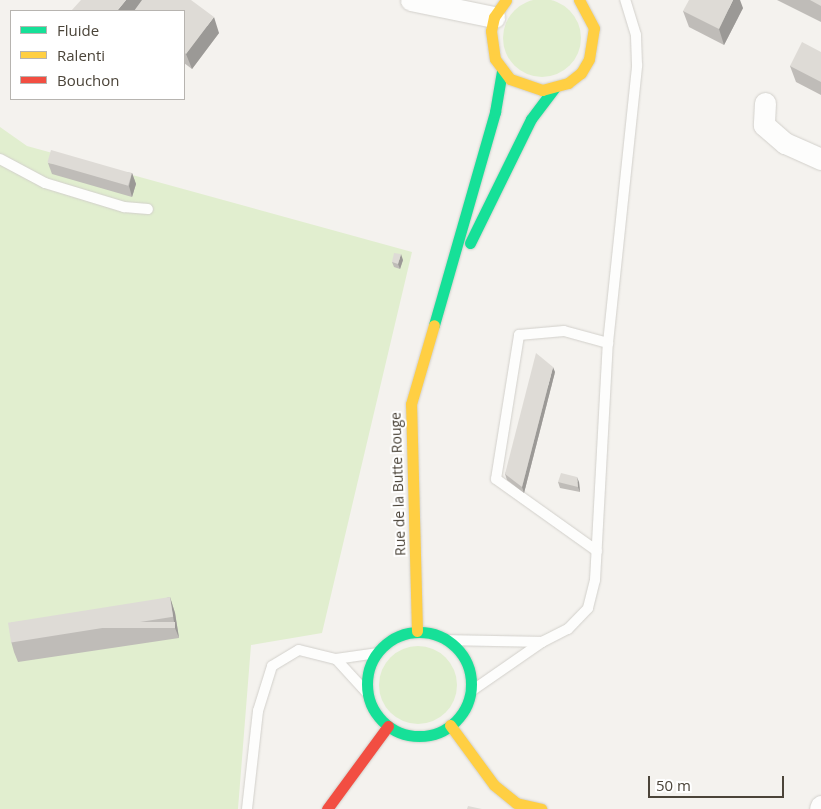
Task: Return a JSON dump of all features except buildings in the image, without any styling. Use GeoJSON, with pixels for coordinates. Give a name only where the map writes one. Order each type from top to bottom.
{"type":"FeatureCollection","features":[{"type":"Feature","properties":{"kind":"street"},"geometry":{"type":"LineString","coordinates":[[411,0],[494,17]]}},
{"type":"Feature","properties":{"kind":"street"},"geometry":{"type":"LineString","coordinates":[[506,0],[494,17],[491,45],[502,71],[520,85],[542,90],[554,88],[581,73],[594,44],[591,20],[579,0]]}},
{"type":"Feature","properties":{"kind":"street","name":"Rue de la Butte Rouge"},"geometry":{"type":"LineString","coordinates":[[417,632],[411,404],[495,112],[502,71]]}},
{"type":"Feature","properties":{"kind":"street","name":"Rue de la Butte Rouge"},"geometry":{"type":"LineString","coordinates":[[438,310],[531,119],[554,88]]}},
{"type":"Feature","properties":{"kind":"street"},"geometry":{"type":"LineString","coordinates":[[765,103],[764,125],[785,143],[821,159]]}},
{"type":"Feature","properties":{"kind":"street"},"geometry":{"type":"LineString","coordinates":[[417,632],[447,640],[459,651],[467,665],[470,692],[459,716],[450,725],[436,733],[419,736],[403,734],[388,726],[378,717],[367,693],[370,666],[377,652],[388,642],[417,632]]}},
{"type":"Feature","properties":{"kind":"street"},"geometry":{"type":"LineString","coordinates":[[450,725],[494,785],[516,803],[541,809]]}},
{"type":"Feature","properties":{"kind":"street"},"geometry":{"type":"LineString","coordinates":[[327,809],[388,726]]}},
{"type":"Feature","properties":{"kind":"lane"},"geometry":{"type":"LineString","coordinates":[[470,692],[542,642],[568,629],[588,608],[597,551],[608,343],[637,65],[636,35],[625,0]]}},
{"type":"Feature","properties":{"kind":"lane"},"geometry":{"type":"LineString","coordinates":[[0,159],[44,183],[124,207],[148,209]]}},
{"type":"Feature","properties":{"kind":"lane"},"geometry":{"type":"LineString","coordinates":[[597,551],[496,479],[519,335],[564,331],[608,343]]}},
{"type":"Feature","properties":{"kind":"lane"},"geometry":{"type":"LineString","coordinates":[[447,640],[542,642]]}},
{"type":"Feature","properties":{"kind":"lane"},"geometry":{"type":"LineString","coordinates":[[247,809],[258,711],[272,666],[298,650],[336,659],[377,652]]}},
{"type":"Feature","properties":{"kind":"lane"},"geometry":{"type":"LineString","coordinates":[[336,659],[367,693]]}},
{"type":"Feature","properties":{"kind":"green space"},"geometry":{"type":"Polygon","coordinates":[[[534,-1],[550,-1],[564,5],[575,16],[581,30],[581,46],[575,60],[564,71],[550,77],[534,77],[520,71],[509,60],[503,46],[503,30],[509,16],[520,5],[534,-1]]]}},
{"type":"Feature","properties":{"kind":"green space"},"geometry":{"type":"Polygon","coordinates":[[[0,127],[27,146],[412,252],[322,633],[251,645],[238,809],[0,809],[0,127]]]}},
{"type":"Feature","properties":{"kind":"green space"},"geometry":{"type":"Polygon","coordinates":[[[418,646],[433,649],[450,663],[454,670],[457,685],[454,700],[440,717],[433,721],[418,724],[403,721],[386,707],[382,700],[379,685],[382,670],[396,653],[403,649],[418,646]]]}},
{"type":"Feature","properties":{"kind":"traffic: fast"},"geometry":{"type":"LineString","coordinates":[[434,325],[495,112],[502,71]]}},
{"type":"Feature","properties":{"kind":"traffic: fast"},"geometry":{"type":"LineString","coordinates":[[470,243],[531,119],[554,88]]}},
{"type":"Feature","properties":{"kind":"traffic: fast"},"geometry":{"type":"LineString","coordinates":[[419,632],[439,636],[456,647],[467,664],[471,684],[467,704],[456,721],[439,732],[419,736],[399,732],[382,721],[371,704],[367,684],[371,664],[382,647],[399,636],[419,632]]}},
{"type":"Feature","properties":{"kind":"traffic: slow"},"geometry":{"type":"LineString","coordinates":[[506,0],[494,17],[491,31],[495,59],[510,79],[542,90],[568,83],[581,73],[589,59],[594,28],[579,0]]}},
{"type":"Feature","properties":{"kind":"traffic: slow"},"geometry":{"type":"LineString","coordinates":[[417,631],[411,404],[434,325]]}},
{"type":"Feature","properties":{"kind":"traffic: slow"},"geometry":{"type":"LineString","coordinates":[[450,725],[494,785],[516,803],[541,809]]}},
{"type":"Feature","properties":{"kind":"traffic: jam"},"geometry":{"type":"LineString","coordinates":[[327,809],[388,726]]}}]}
